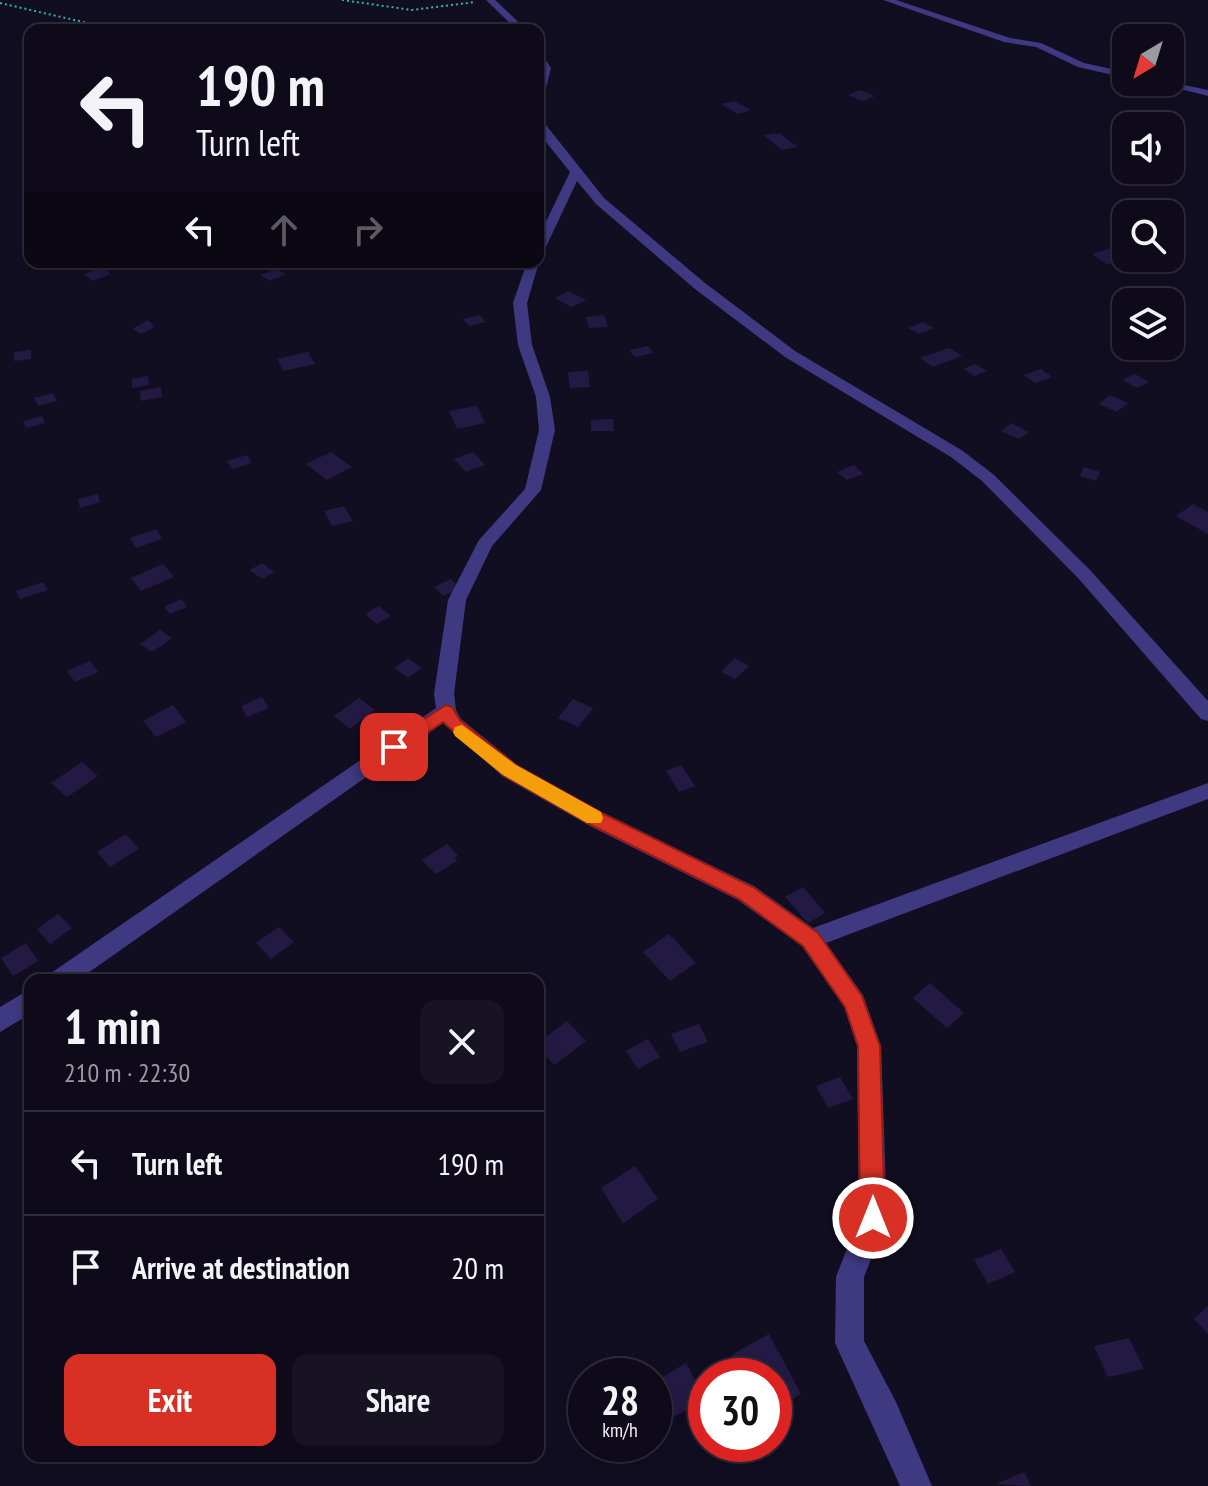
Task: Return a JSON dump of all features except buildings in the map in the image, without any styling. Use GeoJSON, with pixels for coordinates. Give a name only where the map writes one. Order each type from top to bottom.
{"type":"FeatureCollection","features":[{"type":"Feature","properties":{"kind":"street"},"geometry":{"type":"LineString","coordinates":[[490,0],[516,24]]}},
{"type":"Feature","properties":{"kind":"street"},"geometry":{"type":"LineString","coordinates":[[887,0],[994,33],[1007,40],[1038,45],[1076,64],[1112,72]]}},
{"type":"Feature","properties":{"kind":"street"},"geometry":{"type":"LineString","coordinates":[[1184,88],[1208,93]]}},
{"type":"Feature","properties":{"kind":"street"},"geometry":{"type":"LineString","coordinates":[[544,131],[600,201],[754,328],[790,354],[957,454],[988,478],[1084,574],[1208,714]]}},
{"type":"Feature","properties":{"kind":"street"},"geometry":{"type":"LineString","coordinates":[[544,238],[576,171]]}},
{"type":"Feature","properties":{"kind":"street"},"geometry":{"type":"LineString","coordinates":[[531,268],[520,303],[525,345],[543,397],[547,430],[533,490],[485,544],[457,600],[444,694],[446,711],[454,724],[509,770],[597,820],[746,893],[810,939],[855,1003],[869,1046],[873,1218],[850,1277],[850,1343],[885,1413],[916,1486]]}},
{"type":"Feature","properties":{"kind":"street"},"geometry":{"type":"LineString","coordinates":[[68,974],[446,711]]}},
{"type":"Feature","properties":{"kind":"street"},"geometry":{"type":"LineString","coordinates":[[810,939],[1208,791]]}},
{"type":"Feature","properties":{"kind":"street"},"geometry":{"type":"LineString","coordinates":[[0,1021],[24,1004]]}},
{"type":"Feature","properties":{"kind":"path"},"geometry":{"type":"LineString","coordinates":[[342,0],[412,10],[490,0]]}},
{"type":"Feature","properties":{"kind":"path"},"geometry":{"type":"LineString","coordinates":[[0,3],[92,24]]}},
{"type":"Feature","properties":{"kind":"slow traffic"},"geometry":{"type":"LineString","coordinates":[[462,732],[509,770],[594,818]]}},
{"type":"Feature","properties":{"kind":"route"},"geometry":{"type":"LineString","coordinates":[[394,747],[446,711],[454,724],[509,770],[597,820],[746,893],[810,939],[855,1003],[869,1046],[873,1218]]}}]}
